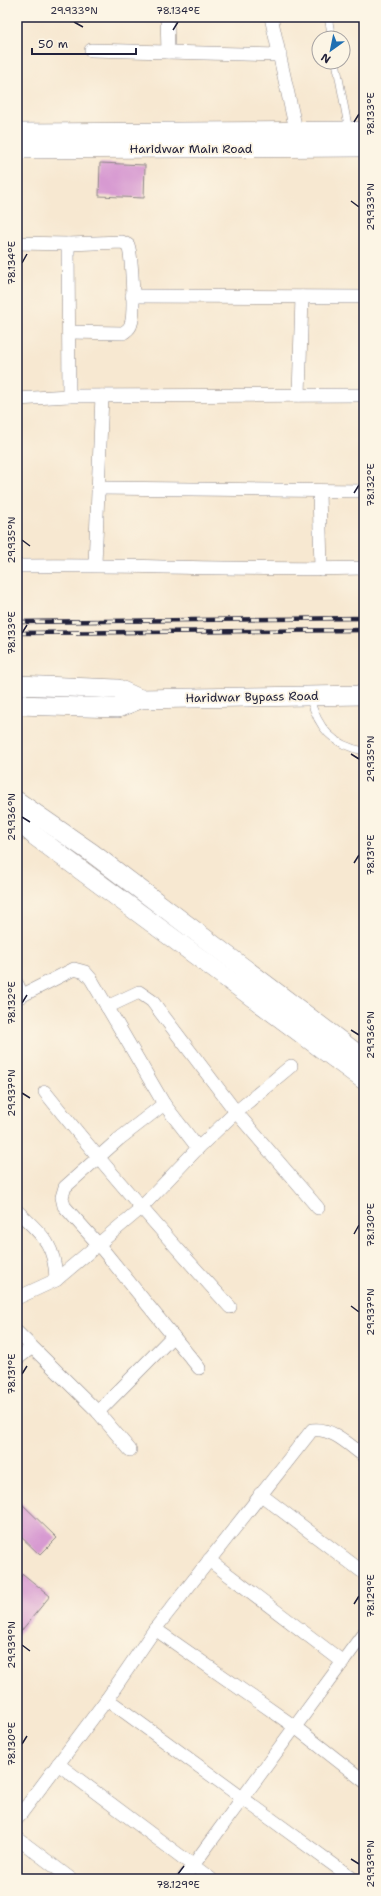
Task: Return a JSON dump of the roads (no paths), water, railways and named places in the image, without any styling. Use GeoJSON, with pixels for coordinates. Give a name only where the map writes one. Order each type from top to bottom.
{"type":"FeatureCollection","features":[{"type":"Feature","properties":{"kind":"main road","name":"Haridwar Main Road"},"geometry":{"type":"LineString","coordinates":[[17,133],[298,140]]}},
{"type":"Feature","properties":{"kind":"main road","name":"Haridwar Main Road"},"geometry":{"type":"LineString","coordinates":[[17,149],[358,139]]}},
{"type":"Feature","properties":{"kind":"main road","name":"Haridwar Bypass Road"},"geometry":{"type":"LineString","coordinates":[[17,685],[118,688],[140,699]]}},
{"type":"Feature","properties":{"kind":"main road","name":"Haridwar Bypass Road"},"geometry":{"type":"LineString","coordinates":[[21,709],[118,708],[140,699],[364,695]]}},
{"type":"Feature","properties":{"kind":"main road"},"geometry":{"type":"LineString","coordinates":[[17,801],[92,853],[364,1058]]}},
{"type":"Feature","properties":{"kind":"main road"},"geometry":{"type":"LineString","coordinates":[[17,820],[35,836],[364,1080]]}},
{"type":"Feature","properties":{"kind":"street"},"geometry":{"type":"LineString","coordinates":[[167,17],[168,52]]}},
{"type":"Feature","properties":{"kind":"street"},"geometry":{"type":"LineString","coordinates":[[271,17],[298,140]]}},
{"type":"Feature","properties":{"kind":"street"},"geometry":{"type":"LineString","coordinates":[[91,50],[280,55]]}},
{"type":"Feature","properties":{"kind":"street"},"geometry":{"type":"LineString","coordinates":[[17,243],[68,244],[122,242],[128,245],[131,252],[132,322],[130,328],[123,333],[68,332]]}},
{"type":"Feature","properties":{"kind":"street"},"geometry":{"type":"LineString","coordinates":[[68,244],[69,396]]}},
{"type":"Feature","properties":{"kind":"street"},"geometry":{"type":"LineString","coordinates":[[132,296],[364,297]]}},
{"type":"Feature","properties":{"kind":"street"},"geometry":{"type":"LineString","coordinates":[[299,395],[302,297]]}},
{"type":"Feature","properties":{"kind":"street"},"geometry":{"type":"LineString","coordinates":[[17,399],[69,396],[364,395]]}},
{"type":"Feature","properties":{"kind":"street"},"geometry":{"type":"LineString","coordinates":[[95,564],[102,396]]}},
{"type":"Feature","properties":{"kind":"street"},"geometry":{"type":"LineString","coordinates":[[98,488],[364,491]]}},
{"type":"Feature","properties":{"kind":"street"},"geometry":{"type":"LineString","coordinates":[[319,491],[321,569]]}},
{"type":"Feature","properties":{"kind":"street"},"geometry":{"type":"LineString","coordinates":[[17,566],[95,564],[222,568],[364,568]]}},
{"type":"Feature","properties":{"kind":"street"},"geometry":{"type":"LineString","coordinates":[[19,992],[74,969],[85,972],[108,1007],[164,1104],[198,1148]]}},
{"type":"Feature","properties":{"kind":"street"},"geometry":{"type":"LineString","coordinates":[[108,1007],[139,992],[152,1001],[236,1112],[318,1208]]}},
{"type":"Feature","properties":{"kind":"street"},"geometry":{"type":"LineString","coordinates":[[17,1298],[56,1280],[99,1245],[140,1208],[198,1148],[236,1112],[291,1066]]}},
{"type":"Feature","properties":{"kind":"street"},"geometry":{"type":"LineString","coordinates":[[45,1092],[140,1208],[230,1308]]}},
{"type":"Feature","properties":{"kind":"street"},"geometry":{"type":"LineString","coordinates":[[164,1104],[119,1139],[65,1188],[62,1197],[64,1206],[99,1245],[199,1368]]}},
{"type":"Feature","properties":{"kind":"street"},"geometry":{"type":"LineString","coordinates":[[17,1211],[39,1232],[51,1247],[56,1262],[56,1280]]}},
{"type":"Feature","properties":{"kind":"street"},"geometry":{"type":"LineString","coordinates":[[17,1332],[31,1348],[98,1412],[130,1450]]}},
{"type":"Feature","properties":{"kind":"street"},"geometry":{"type":"LineString","coordinates":[[98,1412],[173,1336]]}},
{"type":"Feature","properties":{"kind":"street"},"geometry":{"type":"LineString","coordinates":[[17,1359],[31,1348]]}},
{"type":"Feature","properties":{"kind":"street"},"geometry":{"type":"LineString","coordinates":[[17,1820],[106,1699],[155,1629],[312,1430],[321,1429],[332,1433],[364,1456]]}},
{"type":"Feature","properties":{"kind":"street"},"geometry":{"type":"LineString","coordinates":[[260,1494],[364,1573]]}},
{"type":"Feature","properties":{"kind":"street"},"geometry":{"type":"LineString","coordinates":[[209,1560],[343,1662]]}},
{"type":"Feature","properties":{"kind":"street"},"geometry":{"type":"LineString","coordinates":[[155,1629],[295,1727],[364,1781]]}},
{"type":"Feature","properties":{"kind":"street"},"geometry":{"type":"LineString","coordinates":[[183,1879],[364,1633]]}},
{"type":"Feature","properties":{"kind":"street"},"geometry":{"type":"LineString","coordinates":[[106,1699],[353,1879]]}},
{"type":"Feature","properties":{"kind":"street"},"geometry":{"type":"LineString","coordinates":[[58,1764],[211,1879]]}},
{"type":"Feature","properties":{"kind":"street"},"geometry":{"type":"LineString","coordinates":[[17,1838],[71,1879]]}},
{"type":"Feature","properties":{"kind":"lane"},"geometry":{"type":"LineString","coordinates":[[328,17],[330,30]]}},
{"type":"Feature","properties":{"kind":"lane"},"geometry":{"type":"LineString","coordinates":[[338,70],[358,139]]}},
{"type":"Feature","properties":{"kind":"lane"},"geometry":{"type":"LineString","coordinates":[[309,696],[321,726],[335,739],[354,749],[364,751]]}},
{"type":"Feature","properties":{"kind":"railway"},"geometry":{"type":"LineString","coordinates":[[17,622],[364,618]]}},
{"type":"Feature","properties":{"kind":"railway"},"geometry":{"type":"LineString","coordinates":[[17,633],[364,630]]}}]}
